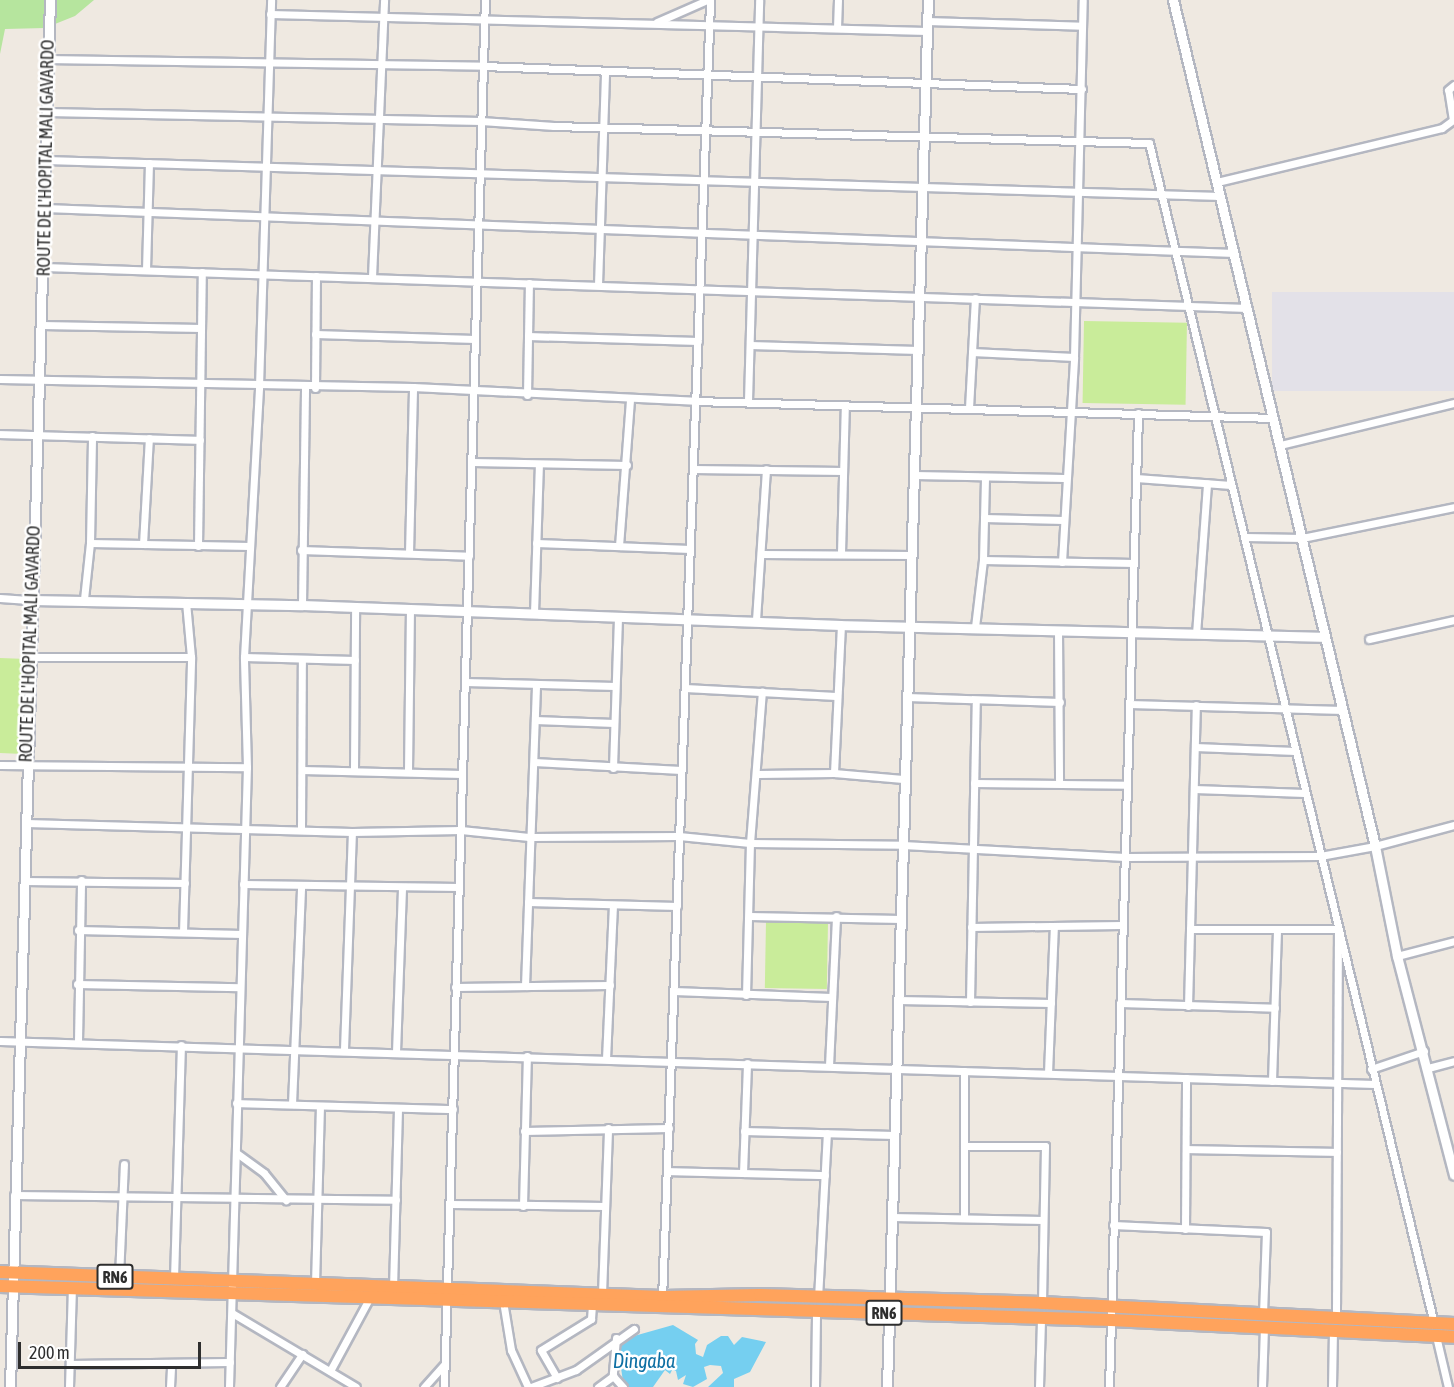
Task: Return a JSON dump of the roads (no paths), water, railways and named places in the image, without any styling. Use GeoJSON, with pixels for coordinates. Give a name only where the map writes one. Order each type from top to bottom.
{"type":"FeatureCollection","features":[{"type":"Feature","properties":{"kind":"highway","name":"RN6"},"geometry":{"type":"LineString","coordinates":[[6,1273],[174,1279],[369,1299],[448,1292],[503,1301],[592,1305],[818,1298],[889,1299],[1111,1306],[1263,1322]]}},
{"type":"Feature","properties":{"kind":"highway","name":"RN6"},"geometry":{"type":"LineString","coordinates":[[6,1287],[315,1284],[448,1292],[602,1294],[662,1302],[816,1311],[1111,1320],[1335,1323],[1435,1330],[1454,1337]]}},
{"type":"Feature","properties":{"kind":"highway","name":"RN6"},"geometry":{"type":"LineString","coordinates":[[1435,1330],[1454,1324]]}},
{"type":"Feature","properties":{"kind":"street","name":"ROUTE DE L'HOPITAL MALI GAVARDO"},"geometry":{"type":"LineString","coordinates":[[10,1387],[6,1273],[14,1195],[26,764],[44,267],[50,0]]}},
{"type":"Feature","properties":{"kind":"street"},"geometry":{"type":"LineString","coordinates":[[229,1387],[232,1313],[230,1286],[232,1198],[237,1154],[236,1103],[247,767],[244,657],[249,605],[259,386],[271,0]]}},
{"type":"Feature","properties":{"kind":"street"},"geometry":{"type":"LineString","coordinates":[[372,277],[377,220],[384,0]]}},
{"type":"Feature","properties":{"kind":"street"},"geometry":{"type":"LineString","coordinates":[[444,1387],[485,0]]}},
{"type":"Feature","properties":{"kind":"street"},"geometry":{"type":"LineString","coordinates":[[652,24],[709,0],[662,1302]]}},
{"type":"Feature","properties":{"kind":"street"},"geometry":{"type":"LineString","coordinates":[[748,401],[759,0]]}},
{"type":"Feature","properties":{"kind":"street"},"geometry":{"type":"LineString","coordinates":[[837,28],[838,0]]}},
{"type":"Feature","properties":{"kind":"street"},"geometry":{"type":"LineString","coordinates":[[887,1387],[903,779],[912,555],[928,0]]}},
{"type":"Feature","properties":{"kind":"street"},"geometry":{"type":"LineString","coordinates":[[1062,562],[1064,478],[1074,357],[1083,0]]}},
{"type":"Feature","properties":{"kind":"street"},"geometry":{"type":"LineString","coordinates":[[1173,0],[1375,846],[1397,956],[1454,1171]]}},
{"type":"Feature","properties":{"kind":"street"},"geometry":{"type":"LineString","coordinates":[[270,14],[709,27],[1082,26]]}},
{"type":"Feature","properties":{"kind":"street"},"geometry":{"type":"LineString","coordinates":[[49,58],[382,67],[483,66],[707,77],[1082,89]]}},
{"type":"Feature","properties":{"kind":"street"},"geometry":{"type":"LineString","coordinates":[[598,285],[604,73]]}},
{"type":"Feature","properties":{"kind":"street"},"geometry":{"type":"LineString","coordinates":[[1216,182],[1443,128],[1453,123],[1448,90],[1454,85]]}},
{"type":"Feature","properties":{"kind":"street"},"geometry":{"type":"LineString","coordinates":[[47,112],[380,121],[481,121],[603,128],[1149,143],[1448,1387]]}},
{"type":"Feature","properties":{"kind":"street"},"geometry":{"type":"LineString","coordinates":[[46,160],[754,181],[922,189],[1162,196],[1220,195]]}},
{"type":"Feature","properties":{"kind":"street"},"geometry":{"type":"LineString","coordinates":[[146,270],[149,163]]}},
{"type":"Feature","properties":{"kind":"street"},"geometry":{"type":"LineString","coordinates":[[45,208],[478,222],[599,229],[1234,253]]}},
{"type":"Feature","properties":{"kind":"street"},"geometry":{"type":"LineString","coordinates":[[44,267],[1247,308]]}},
{"type":"Feature","properties":{"kind":"street"},"geometry":{"type":"LineString","coordinates":[[198,546],[202,272]]}},
{"type":"Feature","properties":{"kind":"street"},"geometry":{"type":"LineString","coordinates":[[315,388],[316,276]]}},
{"type":"Feature","properties":{"kind":"street"},"geometry":{"type":"LineString","coordinates":[[527,394],[529,283]]}},
{"type":"Feature","properties":{"kind":"street"},"geometry":{"type":"LineString","coordinates":[[969,408],[975,298]]}},
{"type":"Feature","properties":{"kind":"street"},"geometry":{"type":"LineString","coordinates":[[42,325],[201,328]]}},
{"type":"Feature","properties":{"kind":"street"},"geometry":{"type":"LineString","coordinates":[[315,334],[475,339]]}},
{"type":"Feature","properties":{"kind":"street"},"geometry":{"type":"LineString","coordinates":[[528,336],[698,341]]}},
{"type":"Feature","properties":{"kind":"street"},"geometry":{"type":"LineString","coordinates":[[750,345],[918,350]]}},
{"type":"Feature","properties":{"kind":"street"},"geometry":{"type":"LineString","coordinates":[[972,352],[1074,357]]}},
{"type":"Feature","properties":{"kind":"street"},"geometry":{"type":"LineString","coordinates":[[0,379],[39,382],[305,388],[413,387],[695,401],[1070,410],[1273,418]]}},
{"type":"Feature","properties":{"kind":"street"},"geometry":{"type":"LineString","coordinates":[[409,553],[413,387]]}},
{"type":"Feature","properties":{"kind":"street"},"geometry":{"type":"LineString","coordinates":[[302,605],[305,388]]}},
{"type":"Feature","properties":{"kind":"street"},"geometry":{"type":"LineString","coordinates":[[619,546],[627,465],[630,398]]}},
{"type":"Feature","properties":{"kind":"street"},"geometry":{"type":"LineString","coordinates":[[1280,446],[1454,403]]}},
{"type":"Feature","properties":{"kind":"street"},"geometry":{"type":"LineString","coordinates":[[841,553],[845,405]]}},
{"type":"Feature","properties":{"kind":"street"},"geometry":{"type":"LineString","coordinates":[[1109,1387],[1138,413]]}},
{"type":"Feature","properties":{"kind":"street"},"geometry":{"type":"LineString","coordinates":[[0,434],[200,440]]}},
{"type":"Feature","properties":{"kind":"street"},"geometry":{"type":"LineString","coordinates":[[84,599],[90,543],[92,436]]}},
{"type":"Feature","properties":{"kind":"street"},"geometry":{"type":"LineString","coordinates":[[143,544],[149,438]]}},
{"type":"Feature","properties":{"kind":"street"},"geometry":{"type":"LineString","coordinates":[[472,462],[627,465]]}},
{"type":"Feature","properties":{"kind":"street"},"geometry":{"type":"LineString","coordinates":[[534,613],[539,464]]}},
{"type":"Feature","properties":{"kind":"street"},"geometry":{"type":"LineString","coordinates":[[693,469],[843,471]]}},
{"type":"Feature","properties":{"kind":"street"},"geometry":{"type":"LineString","coordinates":[[756,620],[765,469]]}},
{"type":"Feature","properties":{"kind":"street"},"geometry":{"type":"LineString","coordinates":[[914,475],[1064,478]]}},
{"type":"Feature","properties":{"kind":"street"},"geometry":{"type":"LineString","coordinates":[[975,627],[983,560],[985,477]]}},
{"type":"Feature","properties":{"kind":"street"},"geometry":{"type":"LineString","coordinates":[[1136,478],[1231,485]]}},
{"type":"Feature","properties":{"kind":"street"},"geometry":{"type":"LineString","coordinates":[[1196,634],[1207,483]]}},
{"type":"Feature","properties":{"kind":"street"},"geometry":{"type":"LineString","coordinates":[[1245,537],[1302,538],[1454,507]]}},
{"type":"Feature","properties":{"kind":"street"},"geometry":{"type":"LineString","coordinates":[[984,518],[1063,520]]}},
{"type":"Feature","properties":{"kind":"street"},"geometry":{"type":"LineString","coordinates":[[90,543],[250,546]]}},
{"type":"Feature","properties":{"kind":"street"},"geometry":{"type":"LineString","coordinates":[[536,543],[690,549]]}},
{"type":"Feature","properties":{"kind":"street"},"geometry":{"type":"LineString","coordinates":[[301,550],[469,556]]}},
{"type":"Feature","properties":{"kind":"street"},"geometry":{"type":"LineString","coordinates":[[760,554],[912,555]]}},
{"type":"Feature","properties":{"kind":"street"},"geometry":{"type":"LineString","coordinates":[[983,560],[1134,563]]}},
{"type":"Feature","properties":{"kind":"street"},"geometry":{"type":"LineString","coordinates":[[0,598],[302,605],[756,620],[841,625],[1325,637]]}},
{"type":"Feature","properties":{"kind":"street"},"geometry":{"type":"LineString","coordinates":[[183,932],[191,657],[186,602]]}},
{"type":"Feature","properties":{"kind":"street"},"geometry":{"type":"LineString","coordinates":[[354,770],[355,608]]}},
{"type":"Feature","properties":{"kind":"street"},"geometry":{"type":"LineString","coordinates":[[408,771],[410,609]]}},
{"type":"Feature","properties":{"kind":"street"},"geometry":{"type":"LineString","coordinates":[[613,768],[618,616]]}},
{"type":"Feature","properties":{"kind":"street"},"geometry":{"type":"LineString","coordinates":[[1369,639],[1454,620]]}},
{"type":"Feature","properties":{"kind":"street"},"geometry":{"type":"LineString","coordinates":[[834,773],[841,625]]}},
{"type":"Feature","properties":{"kind":"street"},"geometry":{"type":"LineString","coordinates":[[1058,630],[1059,783]]}},
{"type":"Feature","properties":{"kind":"street"},"geometry":{"type":"LineString","coordinates":[[31,657],[191,657]]}},
{"type":"Feature","properties":{"kind":"street"},"geometry":{"type":"LineString","coordinates":[[244,657],[355,660]]}},
{"type":"Feature","properties":{"kind":"street"},"geometry":{"type":"LineString","coordinates":[[301,828],[302,659]]}},
{"type":"Feature","properties":{"kind":"street"},"geometry":{"type":"LineString","coordinates":[[465,682],[615,686]]}},
{"type":"Feature","properties":{"kind":"street"},"geometry":{"type":"LineString","coordinates":[[525,986],[536,684]]}},
{"type":"Feature","properties":{"kind":"street"},"geometry":{"type":"LineString","coordinates":[[685,688],[836,696]]}},
{"type":"Feature","properties":{"kind":"street"},"geometry":{"type":"LineString","coordinates":[[746,995],[750,843],[758,774],[762,691]]}},
{"type":"Feature","properties":{"kind":"street"},"geometry":{"type":"LineString","coordinates":[[907,697],[1060,702]]}},
{"type":"Feature","properties":{"kind":"street"},"geometry":{"type":"LineString","coordinates":[[970,1002],[976,700]]}},
{"type":"Feature","properties":{"kind":"street"},"geometry":{"type":"LineString","coordinates":[[1129,704],[1343,710]]}},
{"type":"Feature","properties":{"kind":"street"},"geometry":{"type":"LineString","coordinates":[[1188,1006],[1196,705]]}},
{"type":"Feature","properties":{"kind":"street"},"geometry":{"type":"LineString","coordinates":[[535,720],[614,723]]}},
{"type":"Feature","properties":{"kind":"street"},"geometry":{"type":"LineString","coordinates":[[1195,747],[1295,751]]}},
{"type":"Feature","properties":{"kind":"street"},"geometry":{"type":"LineString","coordinates":[[534,762],[681,770]]}},
{"type":"Feature","properties":{"kind":"street"},"geometry":{"type":"LineString","coordinates":[[0,765],[247,767]]}},
{"type":"Feature","properties":{"kind":"street"},"geometry":{"type":"LineString","coordinates":[[302,770],[462,774]]}},
{"type":"Feature","properties":{"kind":"street"},"geometry":{"type":"LineString","coordinates":[[758,774],[834,773],[903,779]]}},
{"type":"Feature","properties":{"kind":"street"},"geometry":{"type":"LineString","coordinates":[[974,783],[1127,785]]}},
{"type":"Feature","properties":{"kind":"street"},"geometry":{"type":"LineString","coordinates":[[1194,789],[1304,793]]}},
{"type":"Feature","properties":{"kind":"street"},"geometry":{"type":"LineString","coordinates":[[26,823],[245,826],[352,832],[461,830],[529,837],[680,836],[750,843],[903,845],[1125,857],[1192,854],[1320,856],[1375,846],[1454,825]]}},
{"type":"Feature","properties":{"kind":"street"},"geometry":{"type":"LineString","coordinates":[[344,1049],[352,832]]}},
{"type":"Feature","properties":{"kind":"street"},"geometry":{"type":"LineString","coordinates":[[24,882],[81,880],[185,883]]}},
{"type":"Feature","properties":{"kind":"street"},"geometry":{"type":"LineString","coordinates":[[78,1041],[78,930],[81,880]]}},
{"type":"Feature","properties":{"kind":"street"},"geometry":{"type":"LineString","coordinates":[[243,884],[459,887]]}},
{"type":"Feature","properties":{"kind":"street"},"geometry":{"type":"LineString","coordinates":[[292,1104],[301,886]]}},
{"type":"Feature","properties":{"kind":"street"},"geometry":{"type":"LineString","coordinates":[[396,1052],[402,888]]}},
{"type":"Feature","properties":{"kind":"street"},"geometry":{"type":"LineString","coordinates":[[528,902],[677,906]]}},
{"type":"Feature","properties":{"kind":"street"},"geometry":{"type":"LineString","coordinates":[[606,1059],[613,905]]}},
{"type":"Feature","properties":{"kind":"street"},"geometry":{"type":"LineString","coordinates":[[749,916],[901,919]]}},
{"type":"Feature","properties":{"kind":"street"},"geometry":{"type":"LineString","coordinates":[[829,1066],[836,916]]}},
{"type":"Feature","properties":{"kind":"street"},"geometry":{"type":"LineString","coordinates":[[972,927],[1122,925]]}},
{"type":"Feature","properties":{"kind":"street"},"geometry":{"type":"LineString","coordinates":[[1048,1073],[1054,926]]}},
{"type":"Feature","properties":{"kind":"street"},"geometry":{"type":"LineString","coordinates":[[1190,929],[1338,929]]}},
{"type":"Feature","properties":{"kind":"street"},"geometry":{"type":"LineString","coordinates":[[1272,1081],[1277,929]]}},
{"type":"Feature","properties":{"kind":"street"},"geometry":{"type":"LineString","coordinates":[[1332,1387],[1335,1323],[1338,929]]}},
{"type":"Feature","properties":{"kind":"street"},"geometry":{"type":"LineString","coordinates":[[78,930],[242,933]]}},
{"type":"Feature","properties":{"kind":"street"},"geometry":{"type":"LineString","coordinates":[[1397,956],[1454,941]]}},
{"type":"Feature","properties":{"kind":"street"},"geometry":{"type":"LineString","coordinates":[[77,984],[240,987]]}},
{"type":"Feature","properties":{"kind":"street"},"geometry":{"type":"LineString","coordinates":[[455,987],[609,985]]}},
{"type":"Feature","properties":{"kind":"street"},"geometry":{"type":"LineString","coordinates":[[674,991],[831,997]]}},
{"type":"Feature","properties":{"kind":"street"},"geometry":{"type":"LineString","coordinates":[[898,1000],[1051,1003]]}},
{"type":"Feature","properties":{"kind":"street"},"geometry":{"type":"LineString","coordinates":[[1120,1003],[1275,1008]]}},
{"type":"Feature","properties":{"kind":"street"},"geometry":{"type":"LineString","coordinates":[[0,1041],[181,1044],[1374,1083]]}},
{"type":"Feature","properties":{"kind":"street"},"geometry":{"type":"LineString","coordinates":[[174,1279],[181,1044]]}},
{"type":"Feature","properties":{"kind":"street"},"geometry":{"type":"LineString","coordinates":[[1371,1069],[1424,1051]]}},
{"type":"Feature","properties":{"kind":"street"},"geometry":{"type":"LineString","coordinates":[[523,1206],[527,1056]]}},
{"type":"Feature","properties":{"kind":"street"},"geometry":{"type":"LineString","coordinates":[[1428,1068],[1454,1062]]}},
{"type":"Feature","properties":{"kind":"street"},"geometry":{"type":"LineString","coordinates":[[743,1173],[747,1063]]}},
{"type":"Feature","properties":{"kind":"street"},"geometry":{"type":"LineString","coordinates":[[964,1071],[964,1218]]}},
{"type":"Feature","properties":{"kind":"street"},"geometry":{"type":"LineString","coordinates":[[1185,1229],[1186,1078]]}},
{"type":"Feature","properties":{"kind":"street"},"geometry":{"type":"LineString","coordinates":[[236,1103],[398,1110],[453,1109]]}},
{"type":"Feature","properties":{"kind":"street"},"geometry":{"type":"LineString","coordinates":[[315,1284],[320,1106]]}},
{"type":"Feature","properties":{"kind":"street"},"geometry":{"type":"LineString","coordinates":[[393,1288],[398,1110]]}},
{"type":"Feature","properties":{"kind":"street"},"geometry":{"type":"LineString","coordinates":[[602,1294],[608,1128]]}},
{"type":"Feature","properties":{"kind":"street"},"geometry":{"type":"LineString","coordinates":[[524,1131],[669,1128]]}},
{"type":"Feature","properties":{"kind":"street"},"geometry":{"type":"LineString","coordinates":[[744,1131],[894,1135]]}},
{"type":"Feature","properties":{"kind":"street"},"geometry":{"type":"LineString","coordinates":[[818,1298],[827,1133]]}},
{"type":"Feature","properties":{"kind":"street"},"geometry":{"type":"LineString","coordinates":[[964,1146],[1045,1146],[1042,1304]]}},
{"type":"Feature","properties":{"kind":"street"},"geometry":{"type":"LineString","coordinates":[[1186,1149],[1337,1152]]}},
{"type":"Feature","properties":{"kind":"street"},"geometry":{"type":"LineString","coordinates":[[237,1154],[264,1173],[286,1200]]}},
{"type":"Feature","properties":{"kind":"street"},"geometry":{"type":"LineString","coordinates":[[120,1277],[124,1164]]}},
{"type":"Feature","properties":{"kind":"street"},"geometry":{"type":"LineString","coordinates":[[668,1171],[825,1175]]}},
{"type":"Feature","properties":{"kind":"street"},"geometry":{"type":"LineString","coordinates":[[14,1195],[396,1200]]}},
{"type":"Feature","properties":{"kind":"street"},"geometry":{"type":"LineString","coordinates":[[450,1204],[604,1206]]}},
{"type":"Feature","properties":{"kind":"street"},"geometry":{"type":"LineString","coordinates":[[892,1217],[1043,1220]]}},
{"type":"Feature","properties":{"kind":"street"},"geometry":{"type":"LineString","coordinates":[[1113,1226],[1266,1232],[1262,1387]]}},
{"type":"Feature","properties":{"kind":"street"},"geometry":{"type":"LineString","coordinates":[[69,1387],[72,1287]]}},
{"type":"Feature","properties":{"kind":"street"},"geometry":{"type":"LineString","coordinates":[[330,1371],[369,1299]]}},
{"type":"Feature","properties":{"kind":"street"},"geometry":{"type":"LineString","coordinates":[[503,1301],[511,1350],[530,1387],[576,1370],[616,1338],[634,1329]]}},
{"type":"Feature","properties":{"kind":"street"},"geometry":{"type":"LineString","coordinates":[[557,1378],[541,1350],[591,1319],[592,1305]]}},
{"type":"Feature","properties":{"kind":"street"},"geometry":{"type":"LineString","coordinates":[[815,1387],[816,1311]]}},
{"type":"Feature","properties":{"kind":"street"},"geometry":{"type":"LineString","coordinates":[[232,1313],[352,1386]]}},
{"type":"Feature","properties":{"kind":"street"},"geometry":{"type":"LineString","coordinates":[[1039,1387],[1041,1318]]}},
{"type":"Feature","properties":{"kind":"street"},"geometry":{"type":"LineString","coordinates":[[616,1338],[613,1376],[623,1387]]}},
{"type":"Feature","properties":{"kind":"street"},"geometry":{"type":"LineString","coordinates":[[280,1387],[302,1354]]}},
{"type":"Feature","properties":{"kind":"street"},"geometry":{"type":"LineString","coordinates":[[70,1364],[171,1365],[230,1362]]}},
{"type":"Feature","properties":{"kind":"street"},"geometry":{"type":"LineString","coordinates":[[170,1387],[171,1365]]}},
{"type":"Feature","properties":{"kind":"street"},"geometry":{"type":"LineString","coordinates":[[424,1387],[444,1365]]}},
{"type":"Feature","properties":{"kind":"street"},"geometry":{"type":"LineString","coordinates":[[598,1387],[613,1376]]}},
{"type":"Feature","properties":{"kind":"water","name":"Dingaba"},"geometry":{"type":"Polygon","coordinates":[[[673,1325],[698,1340],[695,1344],[696,1354],[703,1357],[707,1345],[721,1336],[728,1336],[734,1345],[742,1337],[766,1342],[750,1372],[734,1379],[734,1387],[708,1387],[723,1373],[721,1366],[710,1365],[704,1367],[707,1379],[693,1387],[683,1384],[686,1375],[678,1380],[676,1371],[672,1370],[670,1374],[665,1370],[653,1387],[629,1387],[623,1382],[618,1346],[634,1336],[673,1325]]]}}]}
